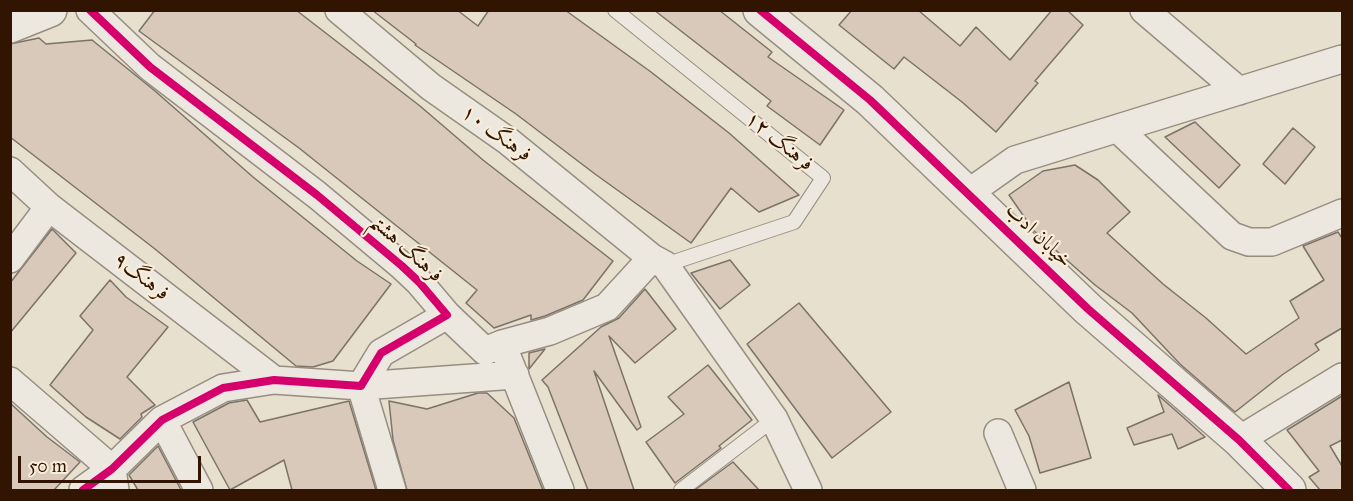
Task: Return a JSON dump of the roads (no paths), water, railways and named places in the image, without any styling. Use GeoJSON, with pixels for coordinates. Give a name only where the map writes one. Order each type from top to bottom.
{"type":"FeatureCollection","features":[{"type":"Feature","properties":{"kind":"street"},"geometry":{"type":"LineString","coordinates":[[10,26],[50,10]]}},
{"type":"Feature","properties":{"kind":"street","name":"فرهنگ هشتم"},"geometry":{"type":"LineString","coordinates":[[90,10],[150,67],[317,195],[402,266],[447,315],[381,353],[361,386]]}},
{"type":"Feature","properties":{"kind":"street","name":"فرهنگ ۱۰"},"geometry":{"type":"LineString","coordinates":[[339,10],[431,87],[508,141],[658,262],[774,418],[808,490]]}},
{"type":"Feature","properties":{"kind":"street","name":"خیابان ادب"},"geometry":{"type":"LineString","coordinates":[[760,10],[870,100],[1088,309],[1239,440],[1289,490]]}},
{"type":"Feature","properties":{"kind":"street"},"geometry":{"type":"LineString","coordinates":[[1144,10],[1239,91]]}},
{"type":"Feature","properties":{"kind":"street"},"geometry":{"type":"LineString","coordinates":[[967,194],[1015,160],[1342,59]]}},
{"type":"Feature","properties":{"kind":"street"},"geometry":{"type":"LineString","coordinates":[[1118,129],[1232,236],[1249,242],[1272,242],[1342,213]]}},
{"type":"Feature","properties":{"kind":"street","name":"فرهنگ۹"},"geometry":{"type":"LineString","coordinates":[[10,171],[49,207],[274,380]]}},
{"type":"Feature","properties":{"kind":"street"},"geometry":{"type":"LineString","coordinates":[[10,259],[49,207]]}},
{"type":"Feature","properties":{"kind":"street"},"geometry":{"type":"LineString","coordinates":[[447,315],[485,351],[550,331],[607,307],[658,262]]}},
{"type":"Feature","properties":{"kind":"street"},"geometry":{"type":"LineString","coordinates":[[502,344],[560,490]]}},
{"type":"Feature","properties":{"kind":"street"},"geometry":{"type":"LineString","coordinates":[[83,490],[113,480],[162,420],[223,388],[274,380],[361,386],[515,375]]}},
{"type":"Feature","properties":{"kind":"street"},"geometry":{"type":"LineString","coordinates":[[1239,440],[1342,377]]}},
{"type":"Feature","properties":{"kind":"street"},"geometry":{"type":"LineString","coordinates":[[10,381],[113,480]]}},
{"type":"Feature","properties":{"kind":"street"},"geometry":{"type":"LineString","coordinates":[[361,386],[392,490]]}},
{"type":"Feature","properties":{"kind":"street"},"geometry":{"type":"LineString","coordinates":[[162,420],[199,490]]}},
{"type":"Feature","properties":{"kind":"street"},"geometry":{"type":"LineString","coordinates":[[998,433],[1022,490]]}},
{"type":"Feature","properties":{"kind":"lane","name":"فرهنگ ۱۲"},"geometry":{"type":"LineString","coordinates":[[615,10],[823,178],[794,222],[658,262]]}},
{"type":"Feature","properties":{"kind":"lane"},"geometry":{"type":"LineString","coordinates":[[681,490],[774,418]]}}]}
